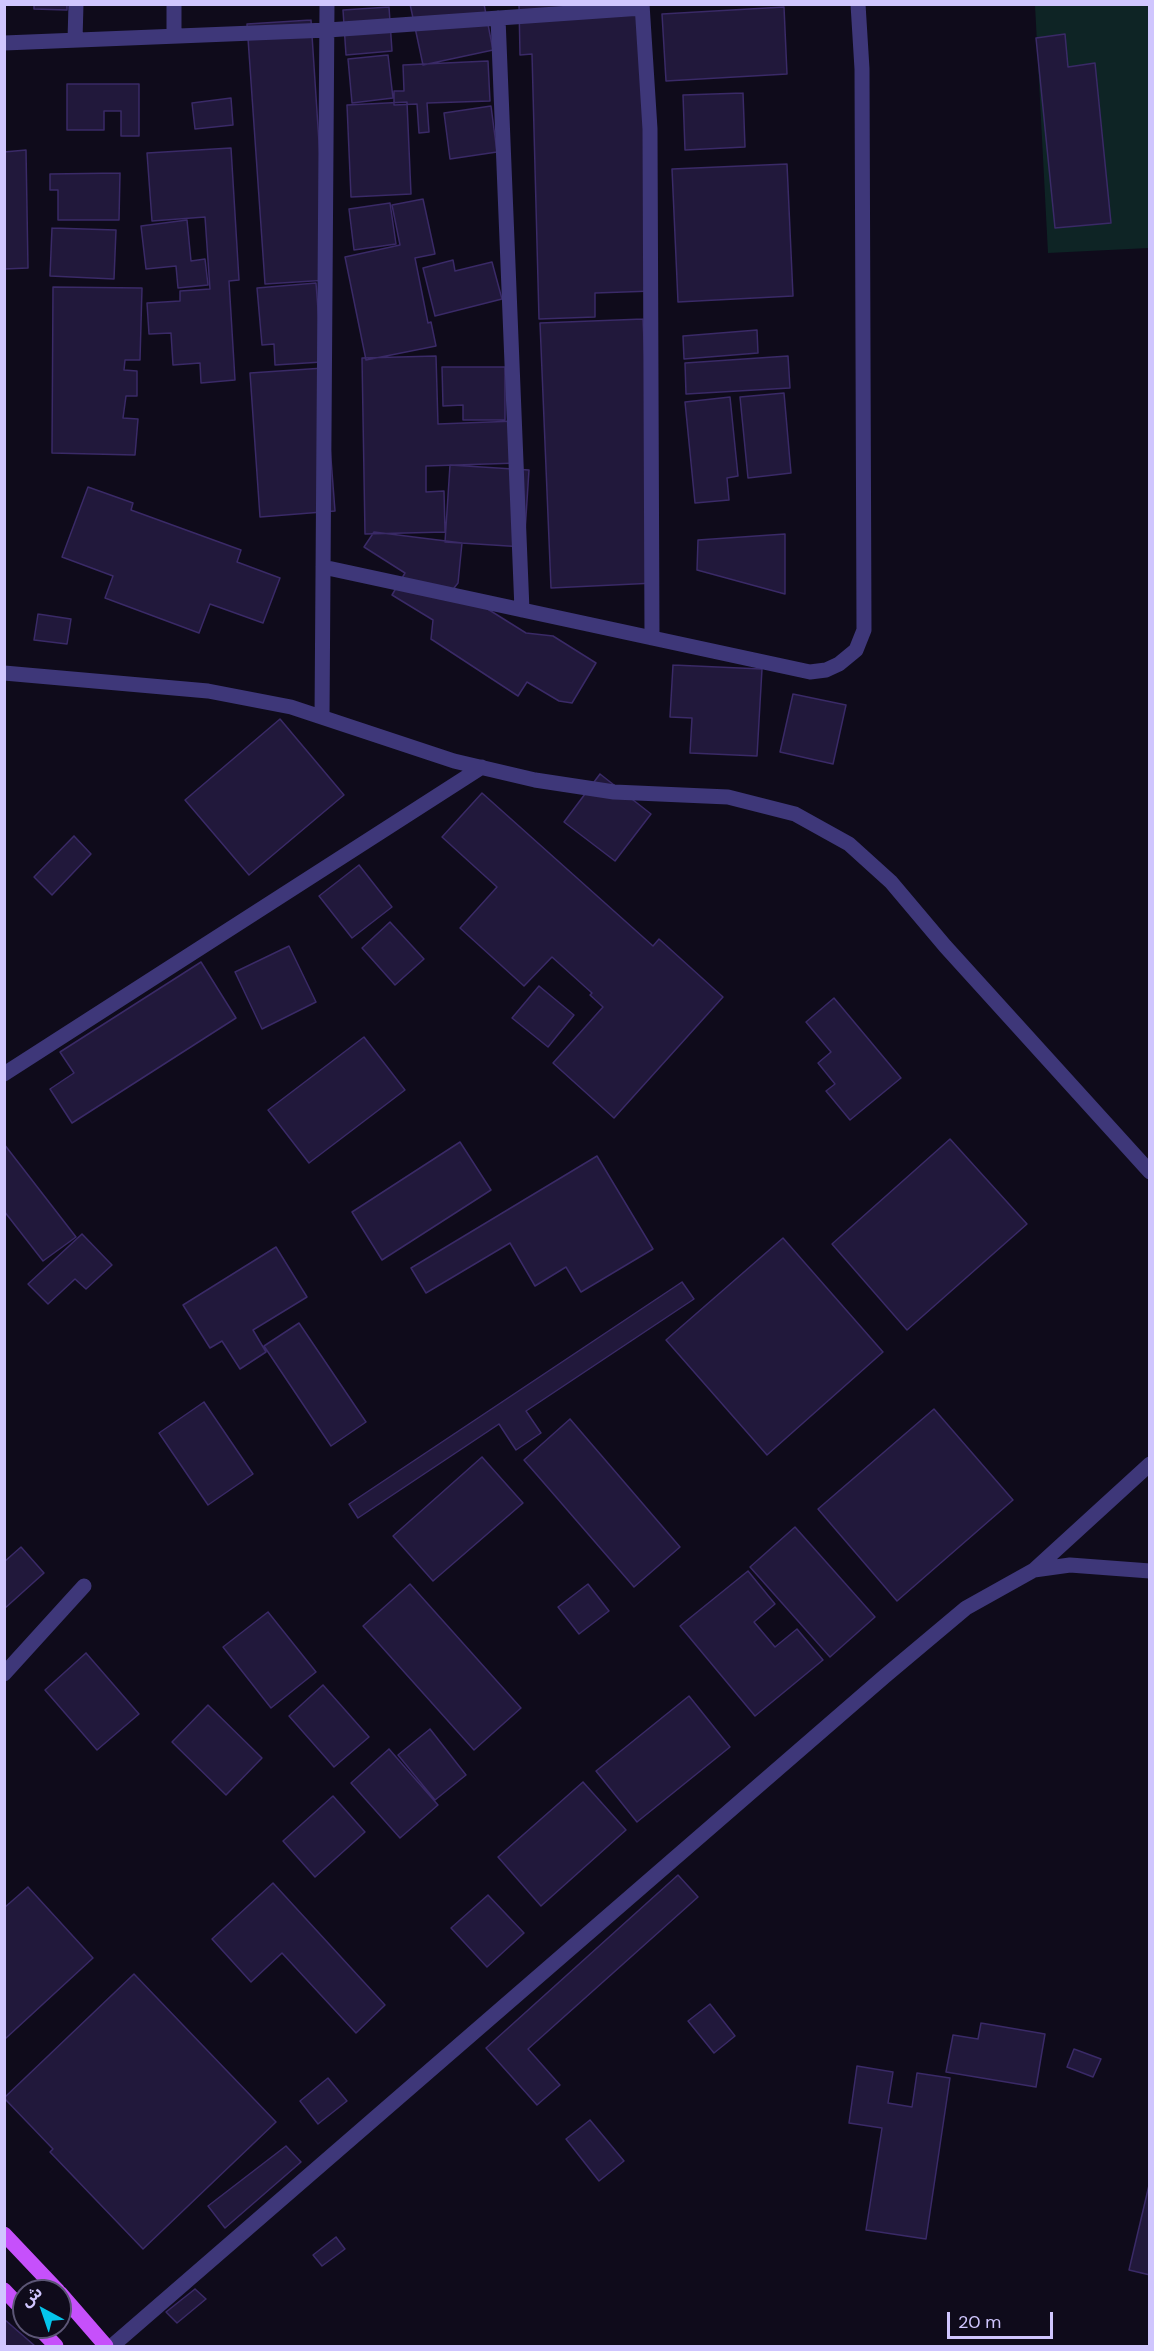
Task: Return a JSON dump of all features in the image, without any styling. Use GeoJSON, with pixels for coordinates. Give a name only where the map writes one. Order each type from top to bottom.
{"type":"FeatureCollection","features":[{"type":"Feature","properties":{"kind":"main road"},"geometry":{"type":"LineString","coordinates":[[4,2234],[47,2279]]}},
{"type":"Feature","properties":{"kind":"main road"},"geometry":{"type":"LineString","coordinates":[[72,2307],[106,2346]]}},
{"type":"Feature","properties":{"kind":"street"},"geometry":{"type":"LineString","coordinates":[[75,40],[76,4]]}},
{"type":"Feature","properties":{"kind":"street"},"geometry":{"type":"LineString","coordinates":[[174,4],[174,36]]}},
{"type":"Feature","properties":{"kind":"street"},"geometry":{"type":"LineString","coordinates":[[322,717],[327,4]]}},
{"type":"Feature","properties":{"kind":"street"},"geometry":{"type":"LineString","coordinates":[[323,567],[810,672],[826,670],[839,664],[856,650],[864,630],[862,81],[858,4]]}},
{"type":"Feature","properties":{"kind":"street"},"geometry":{"type":"LineString","coordinates":[[4,43],[328,30],[476,12],[498,18],[642,6],[650,129],[652,638]]}},
{"type":"Feature","properties":{"kind":"street"},"geometry":{"type":"LineString","coordinates":[[498,18],[522,610]]}},
{"type":"Feature","properties":{"kind":"street"},"geometry":{"type":"LineString","coordinates":[[4,673],[208,691],[291,707],[454,761],[535,780],[614,792],[728,797],[795,814],[849,844],[891,882],[945,946],[1149,1172]]}},
{"type":"Feature","properties":{"kind":"street"},"geometry":{"type":"LineString","coordinates":[[4,1074],[482,767]]}},
{"type":"Feature","properties":{"kind":"street"},"geometry":{"type":"LineString","coordinates":[[112,2346],[885,1676],[966,1608],[1034,1570],[1149,1464]]}},
{"type":"Feature","properties":{"kind":"street"},"geometry":{"type":"LineString","coordinates":[[1034,1570],[1070,1566],[1149,1571]]}},
{"type":"Feature","properties":{"kind":"street"},"geometry":{"type":"LineString","coordinates":[[4,1674],[84,1586]]}},
{"type":"Feature","properties":{"kind":"green space"},"geometry":{"type":"Polygon","coordinates":[[[1035,5],[1149,5],[1149,248],[1048,253],[1035,5]]]}},
{"type":"Feature","properties":{"kind":"building"},"geometry":{"type":"Polygon","coordinates":[[[34,4],[67,4],[67,10],[34,9],[34,4]]]}},
{"type":"Feature","properties":{"kind":"building"},"geometry":{"type":"Polygon","coordinates":[[[410,4],[484,4],[493,50],[423,65],[410,4]]]}},
{"type":"Feature","properties":{"kind":"building"},"geometry":{"type":"Polygon","coordinates":[[[519,4],[644,4],[653,291],[595,293],[595,317],[539,319],[532,54],[520,55],[519,4]]]}},
{"type":"Feature","properties":{"kind":"building"},"geometry":{"type":"Polygon","coordinates":[[[389,7],[392,51],[346,55],[343,10],[389,7]]]}},
{"type":"Feature","properties":{"kind":"building"},"geometry":{"type":"Polygon","coordinates":[[[784,7],[787,74],[666,81],[662,14],[784,7]]]}},
{"type":"Feature","properties":{"kind":"building"},"geometry":{"type":"Polygon","coordinates":[[[311,20],[328,280],[265,284],[247,24],[311,20]]]}},
{"type":"Feature","properties":{"kind":"building"},"geometry":{"type":"Polygon","coordinates":[[[1065,34],[1068,67],[1095,63],[1111,223],[1055,228],[1036,38],[1065,34]]]}},
{"type":"Feature","properties":{"kind":"building"},"geometry":{"type":"Polygon","coordinates":[[[388,55],[393,98],[352,103],[348,59],[388,55]]]}},
{"type":"Feature","properties":{"kind":"building"},"geometry":{"type":"Polygon","coordinates":[[[488,61],[490,101],[427,103],[429,132],[419,133],[417,104],[394,105],[394,91],[404,91],[403,65],[488,61]]]}},
{"type":"Feature","properties":{"kind":"building"},"geometry":{"type":"Polygon","coordinates":[[[67,84],[139,84],[139,136],[121,136],[121,111],[104,111],[104,130],[67,130],[67,84]]]}},
{"type":"Feature","properties":{"kind":"building"},"geometry":{"type":"Polygon","coordinates":[[[743,93],[745,147],[685,150],[683,95],[743,93]]]}},
{"type":"Feature","properties":{"kind":"building"},"geometry":{"type":"Polygon","coordinates":[[[231,98],[233,125],[195,129],[192,103],[231,98]]]}},
{"type":"Feature","properties":{"kind":"building"},"geometry":{"type":"Polygon","coordinates":[[[407,102],[411,194],[351,197],[347,105],[407,102]]]}},
{"type":"Feature","properties":{"kind":"building"},"geometry":{"type":"Polygon","coordinates":[[[491,106],[497,152],[450,159],[444,113],[491,106]]]}},
{"type":"Feature","properties":{"kind":"building"},"geometry":{"type":"Polygon","coordinates":[[[231,148],[239,280],[229,281],[235,380],[201,383],[200,363],[173,365],[171,333],[149,334],[147,303],[180,301],[180,291],[210,289],[205,217],[152,221],[147,153],[231,148]]]}},
{"type":"Feature","properties":{"kind":"building"},"geometry":{"type":"Polygon","coordinates":[[[26,150],[28,268],[4,269],[4,152],[26,150]]]}},
{"type":"Feature","properties":{"kind":"building"},"geometry":{"type":"Polygon","coordinates":[[[787,164],[793,296],[678,302],[672,169],[787,164]]]}},
{"type":"Feature","properties":{"kind":"building"},"geometry":{"type":"Polygon","coordinates":[[[120,173],[119,220],[58,220],[58,190],[50,190],[50,174],[120,173]]]}},
{"type":"Feature","properties":{"kind":"building"},"geometry":{"type":"Polygon","coordinates":[[[423,199],[435,254],[415,258],[428,323],[431,322],[436,346],[366,360],[345,257],[400,245],[392,205],[423,199]]]}},
{"type":"Feature","properties":{"kind":"building"},"geometry":{"type":"Polygon","coordinates":[[[390,203],[396,244],[354,250],[349,209],[390,203]]]}},
{"type":"Feature","properties":{"kind":"building"},"geometry":{"type":"Polygon","coordinates":[[[187,220],[191,261],[205,259],[208,285],[178,288],[176,266],[146,269],[141,226],[187,220]]]}},
{"type":"Feature","properties":{"kind":"building"},"geometry":{"type":"Polygon","coordinates":[[[52,228],[116,230],[114,279],[50,276],[52,228]]]}},
{"type":"Feature","properties":{"kind":"building"},"geometry":{"type":"Polygon","coordinates":[[[453,260],[455,271],[492,262],[502,299],[435,316],[423,268],[453,260]]]}},
{"type":"Feature","properties":{"kind":"building"},"geometry":{"type":"Polygon","coordinates":[[[316,283],[322,362],[275,365],[274,344],[262,345],[257,288],[316,283]]]}},
{"type":"Feature","properties":{"kind":"building"},"geometry":{"type":"Polygon","coordinates":[[[53,287],[142,288],[140,360],[125,360],[124,370],[137,371],[137,396],[126,396],[123,418],[138,419],[135,455],[52,453],[53,287]]]}},
{"type":"Feature","properties":{"kind":"building"},"geometry":{"type":"Polygon","coordinates":[[[643,319],[655,583],[551,588],[540,323],[643,319]]]}},
{"type":"Feature","properties":{"kind":"building"},"geometry":{"type":"Polygon","coordinates":[[[757,330],[758,353],[684,359],[683,336],[757,330]]]}},
{"type":"Feature","properties":{"kind":"building"},"geometry":{"type":"Polygon","coordinates":[[[436,356],[438,424],[516,421],[518,463],[426,466],[426,492],[444,491],[445,532],[365,534],[362,358],[436,356]]]}},
{"type":"Feature","properties":{"kind":"building"},"geometry":{"type":"Polygon","coordinates":[[[788,356],[790,388],[686,394],[685,363],[788,356]]]}},
{"type":"Feature","properties":{"kind":"building"},"geometry":{"type":"Polygon","coordinates":[[[442,367],[505,367],[505,420],[463,420],[463,405],[443,406],[442,367]]]}},
{"type":"Feature","properties":{"kind":"building"},"geometry":{"type":"Polygon","coordinates":[[[324,368],[335,511],[260,517],[250,373],[324,368]]]}},
{"type":"Feature","properties":{"kind":"building"},"geometry":{"type":"Polygon","coordinates":[[[784,393],[791,473],[748,478],[740,397],[784,393]]]}},
{"type":"Feature","properties":{"kind":"building"},"geometry":{"type":"Polygon","coordinates":[[[730,397],[738,476],[727,478],[729,500],[695,503],[685,402],[730,397]]]}},
{"type":"Feature","properties":{"kind":"building"},"geometry":{"type":"Polygon","coordinates":[[[450,465],[529,470],[524,547],[445,542],[450,465]]]}},
{"type":"Feature","properties":{"kind":"building"},"geometry":{"type":"Polygon","coordinates":[[[88,487],[133,503],[131,510],[241,550],[237,562],[280,578],[263,623],[210,604],[199,633],[105,598],[113,576],[62,557],[88,487]]]}},
{"type":"Feature","properties":{"kind":"building"},"geometry":{"type":"Polygon","coordinates":[[[374,532],[462,543],[458,583],[454,588],[526,633],[553,636],[596,663],[572,703],[559,701],[527,682],[518,696],[431,639],[433,620],[392,595],[405,573],[364,547],[374,532]]]}},
{"type":"Feature","properties":{"kind":"building"},"geometry":{"type":"Polygon","coordinates":[[[785,534],[785,594],[697,570],[698,540],[785,534]]]}},
{"type":"Feature","properties":{"kind":"building"},"geometry":{"type":"Polygon","coordinates":[[[38,614],[71,619],[67,644],[34,640],[38,614]]]}},
{"type":"Feature","properties":{"kind":"building"},"geometry":{"type":"Polygon","coordinates":[[[673,665],[762,669],[757,756],[690,753],[692,718],[670,717],[673,665]]]}},
{"type":"Feature","properties":{"kind":"building"},"geometry":{"type":"Polygon","coordinates":[[[793,694],[846,705],[833,764],[780,752],[793,694]]]}},
{"type":"Feature","properties":{"kind":"building"},"geometry":{"type":"Polygon","coordinates":[[[280,719],[344,795],[249,875],[185,800],[280,719]]]}},
{"type":"Feature","properties":{"kind":"building"},"geometry":{"type":"Polygon","coordinates":[[[600,774],[651,814],[615,861],[564,822],[600,774]]]}},
{"type":"Feature","properties":{"kind":"building"},"geometry":{"type":"Polygon","coordinates":[[[482,793],[653,946],[659,939],[723,997],[614,1118],[553,1063],[603,1007],[590,995],[592,993],[552,957],[524,986],[460,928],[497,887],[442,837],[482,793]]]}},
{"type":"Feature","properties":{"kind":"building"},"geometry":{"type":"Polygon","coordinates":[[[74,836],[91,854],[52,895],[34,877],[74,836]]]}},
{"type":"Feature","properties":{"kind":"building"},"geometry":{"type":"Polygon","coordinates":[[[359,865],[392,907],[352,938],[319,896],[359,865]]]}},
{"type":"Feature","properties":{"kind":"building"},"geometry":{"type":"Polygon","coordinates":[[[390,922],[424,959],[395,985],[362,948],[390,922]]]}},
{"type":"Feature","properties":{"kind":"building"},"geometry":{"type":"Polygon","coordinates":[[[289,946],[316,1002],[262,1029],[235,972],[289,946]]]}},
{"type":"Feature","properties":{"kind":"building"},"geometry":{"type":"Polygon","coordinates":[[[201,962],[236,1018],[72,1123],[50,1089],[74,1073],[60,1052],[201,962]]]}},
{"type":"Feature","properties":{"kind":"building"},"geometry":{"type":"Polygon","coordinates":[[[539,986],[574,1015],[548,1047],[512,1018],[539,986]]]}},
{"type":"Feature","properties":{"kind":"building"},"geometry":{"type":"Polygon","coordinates":[[[834,998],[901,1078],[850,1120],[826,1091],[835,1084],[818,1063],[831,1052],[806,1022],[834,998]]]}},
{"type":"Feature","properties":{"kind":"building"},"geometry":{"type":"Polygon","coordinates":[[[364,1037],[405,1090],[309,1163],[268,1110],[364,1037]]]}},
{"type":"Feature","properties":{"kind":"building"},"geometry":{"type":"Polygon","coordinates":[[[950,1139],[1027,1224],[907,1330],[832,1244],[950,1139]]]}},
{"type":"Feature","properties":{"kind":"building"},"geometry":{"type":"Polygon","coordinates":[[[460,1142],[491,1190],[382,1260],[352,1212],[460,1142]]]}},
{"type":"Feature","properties":{"kind":"building"},"geometry":{"type":"Polygon","coordinates":[[[4,1144],[76,1237],[43,1261],[4,1211],[4,1144]]]}},
{"type":"Feature","properties":{"kind":"building"},"geometry":{"type":"Polygon","coordinates":[[[597,1156],[653,1249],[581,1292],[566,1267],[535,1286],[510,1243],[426,1293],[411,1268],[597,1156]]]}},
{"type":"Feature","properties":{"kind":"building"},"geometry":{"type":"Polygon","coordinates":[[[82,1234],[112,1265],[86,1289],[75,1279],[48,1304],[28,1284],[82,1234]]]}},
{"type":"Feature","properties":{"kind":"building"},"geometry":{"type":"Polygon","coordinates":[[[783,1238],[883,1352],[767,1455],[666,1340],[783,1238]]]}},
{"type":"Feature","properties":{"kind":"building"},"geometry":{"type":"Polygon","coordinates":[[[276,1247],[307,1297],[253,1330],[266,1352],[240,1369],[222,1341],[210,1348],[183,1305],[276,1247]]]}},
{"type":"Feature","properties":{"kind":"building"},"geometry":{"type":"Polygon","coordinates":[[[682,1282],[694,1299],[526,1411],[541,1433],[516,1450],[499,1424],[358,1518],[349,1504],[682,1282]]]}},
{"type":"Feature","properties":{"kind":"building"},"geometry":{"type":"Polygon","coordinates":[[[299,1323],[366,1422],[331,1446],[264,1346],[299,1323]]]}},
{"type":"Feature","properties":{"kind":"building"},"geometry":{"type":"Polygon","coordinates":[[[204,1402],[253,1474],[208,1505],[159,1433],[204,1402]]]}},
{"type":"Feature","properties":{"kind":"building"},"geometry":{"type":"Polygon","coordinates":[[[934,1409],[1013,1500],[897,1601],[818,1509],[934,1409]]]}},
{"type":"Feature","properties":{"kind":"building"},"geometry":{"type":"Polygon","coordinates":[[[570,1419],[680,1547],[634,1587],[524,1460],[570,1419]]]}},
{"type":"Feature","properties":{"kind":"building"},"geometry":{"type":"Polygon","coordinates":[[[482,1457],[523,1503],[433,1581],[393,1536],[482,1457]]]}},
{"type":"Feature","properties":{"kind":"building"},"geometry":{"type":"Polygon","coordinates":[[[795,1527],[875,1617],[830,1657],[750,1567],[795,1527]]]}},
{"type":"Feature","properties":{"kind":"building"},"geometry":{"type":"Polygon","coordinates":[[[21,1547],[44,1573],[4,1609],[4,1562],[21,1547]]]}},
{"type":"Feature","properties":{"kind":"building"},"geometry":{"type":"Polygon","coordinates":[[[748,1571],[775,1604],[754,1622],[775,1647],[797,1629],[823,1660],[755,1716],[680,1626],[748,1571]]]}},
{"type":"Feature","properties":{"kind":"building"},"geometry":{"type":"Polygon","coordinates":[[[410,1584],[521,1708],[474,1750],[363,1626],[410,1584]]]}},
{"type":"Feature","properties":{"kind":"building"},"geometry":{"type":"Polygon","coordinates":[[[588,1584],[609,1611],[579,1634],[558,1607],[588,1584]]]}},
{"type":"Feature","properties":{"kind":"building"},"geometry":{"type":"Polygon","coordinates":[[[268,1612],[316,1672],[271,1708],[223,1647],[268,1612]]]}},
{"type":"Feature","properties":{"kind":"building"},"geometry":{"type":"Polygon","coordinates":[[[86,1653],[139,1714],[97,1750],[45,1690],[86,1653]]]}},
{"type":"Feature","properties":{"kind":"building"},"geometry":{"type":"Polygon","coordinates":[[[323,1685],[369,1737],[334,1767],[289,1716],[323,1685]]]}},
{"type":"Feature","properties":{"kind":"building"},"geometry":{"type":"Polygon","coordinates":[[[689,1696],[730,1747],[637,1822],[596,1771],[689,1696]]]}},
{"type":"Feature","properties":{"kind":"building"},"geometry":{"type":"Polygon","coordinates":[[[208,1705],[262,1758],[226,1795],[172,1742],[208,1705]]]}},
{"type":"Feature","properties":{"kind":"building"},"geometry":{"type":"Polygon","coordinates":[[[430,1729],[466,1775],[435,1800],[398,1755],[430,1729]]]}},
{"type":"Feature","properties":{"kind":"building"},"geometry":{"type":"Polygon","coordinates":[[[389,1749],[438,1805],[400,1838],[351,1783],[389,1749]]]}},
{"type":"Feature","properties":{"kind":"building"},"geometry":{"type":"Polygon","coordinates":[[[583,1782],[626,1830],[541,1906],[498,1857],[583,1782]]]}},
{"type":"Feature","properties":{"kind":"building"},"geometry":{"type":"Polygon","coordinates":[[[333,1796],[365,1832],[315,1877],[283,1841],[333,1796]]]}},
{"type":"Feature","properties":{"kind":"building"},"geometry":{"type":"Polygon","coordinates":[[[678,1875],[698,1897],[528,2049],[560,2085],[537,2105],[486,2048],[678,1875]]]}},
{"type":"Feature","properties":{"kind":"building"},"geometry":{"type":"Polygon","coordinates":[[[273,1883],[385,2005],[356,2033],[282,1953],[251,1982],[212,1939],[273,1883]]]}},
{"type":"Feature","properties":{"kind":"building"},"geometry":{"type":"Polygon","coordinates":[[[28,1887],[93,1958],[5,2039],[4,1908],[28,1887]]]}},
{"type":"Feature","properties":{"kind":"building"},"geometry":{"type":"Polygon","coordinates":[[[488,1895],[524,1933],[487,1967],[451,1928],[488,1895]]]}},
{"type":"Feature","properties":{"kind":"building"},"geometry":{"type":"Polygon","coordinates":[[[134,1974],[276,2122],[143,2249],[50,2152],[53,2149],[4,2098],[134,1974]]]}},
{"type":"Feature","properties":{"kind":"building"},"geometry":{"type":"Polygon","coordinates":[[[710,2004],[735,2036],[714,2053],[688,2021],[710,2004]]]}},
{"type":"Feature","properties":{"kind":"building"},"geometry":{"type":"Polygon","coordinates":[[[981,2023],[1045,2034],[1036,2087],[946,2072],[953,2035],[978,2039],[981,2023]]]}},
{"type":"Feature","properties":{"kind":"building"},"geometry":{"type":"Polygon","coordinates":[[[1074,2049],[1101,2059],[1093,2077],[1067,2067],[1074,2049]]]}},
{"type":"Feature","properties":{"kind":"building"},"geometry":{"type":"Polygon","coordinates":[[[857,2066],[893,2072],[888,2103],[912,2107],[917,2073],[950,2078],[926,2239],[866,2230],[882,2128],[849,2123],[857,2066]]]}},
{"type":"Feature","properties":{"kind":"building"},"geometry":{"type":"Polygon","coordinates":[[[328,2078],[347,2101],[318,2124],[300,2101],[328,2078]]]}},
{"type":"Feature","properties":{"kind":"building"},"geometry":{"type":"Polygon","coordinates":[[[590,2120],[624,2161],[599,2181],[566,2139],[590,2120]]]}},
{"type":"Feature","properties":{"kind":"building"},"geometry":{"type":"Polygon","coordinates":[[[286,2146],[301,2162],[225,2228],[208,2206],[286,2146]]]}},
{"type":"Feature","properties":{"kind":"building"},"geometry":{"type":"Polygon","coordinates":[[[1150,2181],[1150,2275],[1129,2270],[1150,2181]]]}},
{"type":"Feature","properties":{"kind":"building"},"geometry":{"type":"Polygon","coordinates":[[[336,2237],[345,2249],[322,2266],[313,2255],[336,2237]]]}},
{"type":"Feature","properties":{"kind":"building"},"geometry":{"type":"Polygon","coordinates":[[[195,2289],[206,2299],[177,2323],[166,2312],[195,2289]]]}},
{"type":"Feature","properties":{"kind":"building"},"geometry":{"type":"Polygon","coordinates":[[[4,2319],[12,2326],[12,2339],[27,2339],[35,2346],[4,2346],[4,2319]]]}}]}
